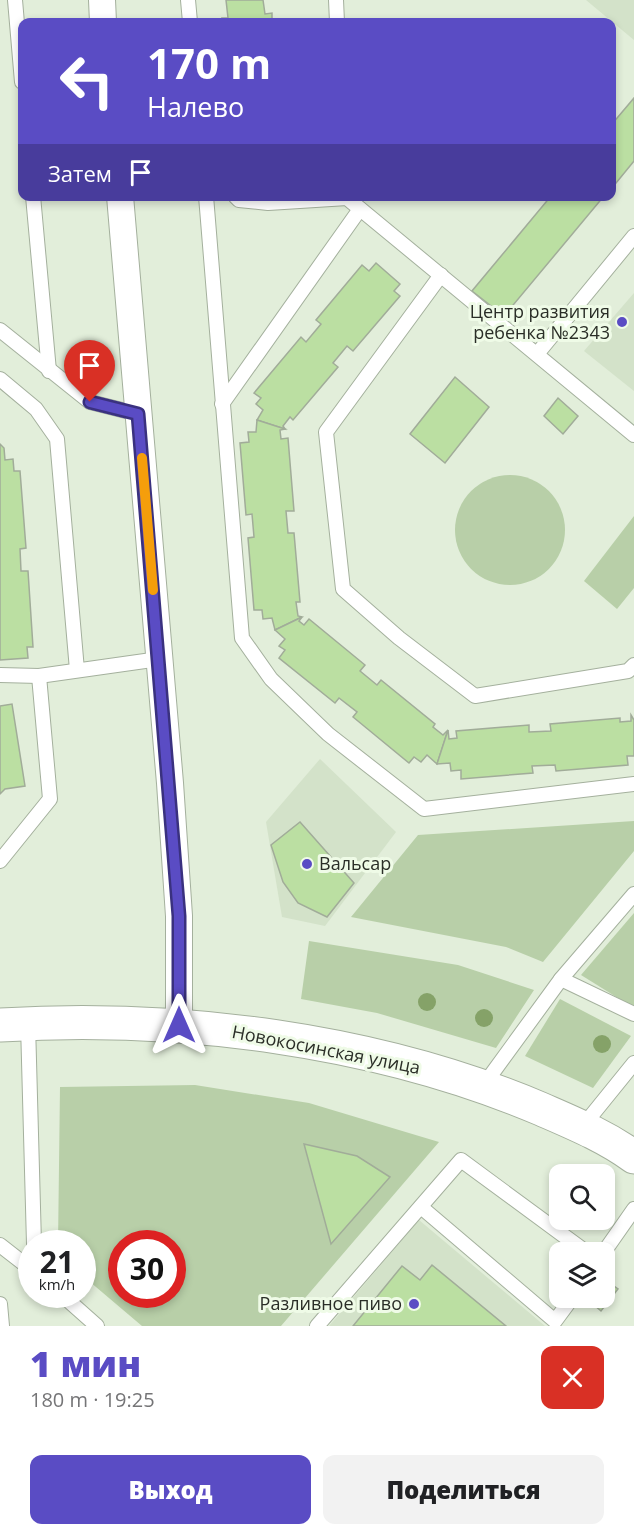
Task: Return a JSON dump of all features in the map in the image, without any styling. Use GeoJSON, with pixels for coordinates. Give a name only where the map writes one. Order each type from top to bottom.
{"type":"FeatureCollection","features":[{"type":"Feature","properties":{"kind":"street"},"geometry":{"type":"LineString","coordinates":[[102,0],[103,18]]}},
{"type":"Feature","properties":{"kind":"street"},"geometry":{"type":"LineString","coordinates":[[120,201],[179,916],[179,1025]]}},
{"type":"Feature","properties":{"kind":"street","name":"Новокосинская улица"},"geometry":{"type":"LineString","coordinates":[[14,1024],[179,1025],[255,1034],[356,1053],[483,1086],[583,1126],[634,1156]]}},
{"type":"Feature","properties":{"kind":"lane"},"geometry":{"type":"LineString","coordinates":[[15,0],[18,35]]}},
{"type":"Feature","properties":{"kind":"lane"},"geometry":{"type":"LineString","coordinates":[[188,0],[190,18]]}},
{"type":"Feature","properties":{"kind":"lane"},"geometry":{"type":"LineString","coordinates":[[336,0],[337,18]]}},
{"type":"Feature","properties":{"kind":"lane"},"geometry":{"type":"LineString","coordinates":[[33,201],[49,371]]}},
{"type":"Feature","properties":{"kind":"lane"},"geometry":{"type":"LineString","coordinates":[[206,201],[242,638],[271,679],[328,734],[424,809],[634,784]]}},
{"type":"Feature","properties":{"kind":"lane"},"geometry":{"type":"LineString","coordinates":[[249,201],[268,203],[294,201]]}},
{"type":"Feature","properties":{"kind":"lane"},"geometry":{"type":"LineString","coordinates":[[351,201],[634,435]]}},
{"type":"Feature","properties":{"kind":"lane"},"geometry":{"type":"LineString","coordinates":[[222,404],[360,209]]}},
{"type":"Feature","properties":{"kind":"lane"},"geometry":{"type":"LineString","coordinates":[[537,354],[634,236]]}},
{"type":"Feature","properties":{"kind":"lane"},"geometry":{"type":"LineString","coordinates":[[441,275],[326,432],[344,590],[399,638],[474,696],[628,671],[634,664]]}},
{"type":"Feature","properties":{"kind":"lane"},"geometry":{"type":"LineString","coordinates":[[0,330],[90,402],[138,414]]}},
{"type":"Feature","properties":{"kind":"lane"},"geometry":{"type":"LineString","coordinates":[[0,379],[36,409],[57,439],[78,670]]}},
{"type":"Feature","properties":{"kind":"lane"},"geometry":{"type":"LineString","coordinates":[[0,675],[39,676],[159,659]]}},
{"type":"Feature","properties":{"kind":"lane"},"geometry":{"type":"LineString","coordinates":[[0,861],[50,799],[39,676]]}},
{"type":"Feature","properties":{"kind":"lane"},"geometry":{"type":"LineString","coordinates":[[483,1086],[561,979],[634,894]]}},
{"type":"Feature","properties":{"kind":"lane"},"geometry":{"type":"LineString","coordinates":[[561,979],[634,1014]]}},
{"type":"Feature","properties":{"kind":"lane"},"geometry":{"type":"LineString","coordinates":[[14,1024],[33,1230]]}},
{"type":"Feature","properties":{"kind":"lane"},"geometry":{"type":"LineString","coordinates":[[583,1126],[634,1063]]}},
{"type":"Feature","properties":{"kind":"lane"},"geometry":{"type":"LineString","coordinates":[[317,1326],[461,1160],[572,1242]]}},
{"type":"Feature","properties":{"kind":"lane"},"geometry":{"type":"LineString","coordinates":[[422,1207],[555,1321],[565,1308]]}},
{"type":"Feature","properties":{"kind":"lane"},"geometry":{"type":"LineString","coordinates":[[611,1242],[634,1209]]}},
{"type":"Feature","properties":{"kind":"lane"},"geometry":{"type":"LineString","coordinates":[[0,1245],[18,1259]]}},
{"type":"Feature","properties":{"kind":"lane"},"geometry":{"type":"LineString","coordinates":[[0,1304],[2,1326]]}},
{"type":"Feature","properties":{"kind":"lane"},"geometry":{"type":"LineString","coordinates":[[77,1308],[97,1326]]}},
{"type":"Feature","properties":{"kind":"shaded area"},"geometry":{"type":"Polygon","coordinates":[[[586,0],[634,0],[634,40],[616,25],[616,18],[608,18],[586,0]]]}},
{"type":"Feature","properties":{"kind":"shaded area","name":"Центр развития ребенка №2343"},"geometry":{"type":"Polygon","coordinates":[[[634,293],[634,391],[584,351],[634,293]]]}},
{"type":"Feature","properties":{"kind":"shaded area"},"geometry":{"type":"Polygon","coordinates":[[[510,475],[531,479],[549,491],[561,509],[565,530],[561,551],[549,569],[531,581],[510,585],[489,581],[471,569],[459,551],[455,530],[459,509],[471,491],[489,479],[510,475]]]}},
{"type":"Feature","properties":{"kind":"shaded area"},"geometry":{"type":"Polygon","coordinates":[[[634,516],[634,588],[617,609],[584,581],[634,516]]]}},
{"type":"Feature","properties":{"kind":"shaded area"},"geometry":{"type":"Polygon","coordinates":[[[320,759],[396,832],[325,926],[282,917],[266,822],[320,759]]]}},
{"type":"Feature","properties":{"kind":"shaded area"},"geometry":{"type":"Polygon","coordinates":[[[634,821],[634,851],[543,962],[506,947],[351,917],[418,835],[634,821]]]}},
{"type":"Feature","properties":{"kind":"shaded area"},"geometry":{"type":"Polygon","coordinates":[[[634,913],[634,1008],[581,975],[634,913]]]}},
{"type":"Feature","properties":{"kind":"shaded area"},"geometry":{"type":"Polygon","coordinates":[[[309,941],[458,965],[534,990],[496,1048],[377,1013],[301,999],[309,941]]]}},
{"type":"Feature","properties":{"kind":"shaded area"},"geometry":{"type":"Polygon","coordinates":[[[560,999],[631,1036],[593,1088],[525,1056],[560,999]]]}},
{"type":"Feature","properties":{"kind":"shaded area"},"geometry":{"type":"Polygon","coordinates":[[[195,1085],[309,1103],[439,1142],[281,1326],[142,1326],[121,1308],[186,1308],[186,1230],[108,1230],[108,1297],[96,1287],[96,1230],[58,1230],[60,1087],[195,1085]]]}},
{"type":"Feature","properties":{"kind":"shaded area"},"geometry":{"type":"Polygon","coordinates":[[[419,1220],[545,1326],[329,1326],[419,1220]]]}},
{"type":"Feature","properties":{"kind":"building"},"geometry":{"type":"Polygon","coordinates":[[[226,0],[263,0],[265,14],[272,13],[272,18],[228,18],[226,0]]]}},
{"type":"Feature","properties":{"kind":"building"},"geometry":{"type":"Polygon","coordinates":[[[634,98],[634,161],[616,183],[616,119],[634,98]]]}},
{"type":"Feature","properties":{"kind":"building"},"geometry":{"type":"Polygon","coordinates":[[[547,201],[600,201],[504,316],[472,291],[547,201]]]}},
{"type":"Feature","properties":{"kind":"building"},"geometry":{"type":"Polygon","coordinates":[[[376,263],[400,284],[394,291],[400,296],[353,351],[347,346],[333,363],[338,367],[293,420],[290,417],[283,426],[285,429],[257,420],[263,410],[256,404],[261,398],[254,393],[301,337],[306,342],[321,324],[316,320],[362,265],[369,271],[376,263]]]}},
{"type":"Feature","properties":{"kind":"building"},"geometry":{"type":"Polygon","coordinates":[[[455,377],[489,407],[445,463],[410,434],[455,377]]]}},
{"type":"Feature","properties":{"kind":"building"},"geometry":{"type":"Polygon","coordinates":[[[558,398],[578,416],[563,434],[544,416],[558,398]]]}},
{"type":"Feature","properties":{"kind":"building"},"geometry":{"type":"Polygon","coordinates":[[[257,420],[285,429],[280,430],[281,439],[288,438],[294,511],[286,511],[288,533],[294,533],[300,602],[296,602],[298,616],[302,617],[275,630],[272,618],[263,619],[262,610],[254,610],[248,538],[254,537],[252,514],[246,515],[240,443],[249,442],[248,432],[256,432],[257,420]]]}},
{"type":"Feature","properties":{"kind":"building"},"geometry":{"type":"Polygon","coordinates":[[[0,444],[4,448],[5,460],[13,459],[14,471],[20,471],[26,548],[20,549],[21,571],[28,571],[33,647],[27,647],[28,658],[0,660],[0,444]]]}},
{"type":"Feature","properties":{"kind":"building"},"geometry":{"type":"Polygon","coordinates":[[[302,617],[299,621],[304,625],[309,619],[365,665],[360,671],[377,685],[381,680],[435,724],[433,727],[443,735],[448,730],[437,764],[427,755],[421,762],[414,757],[409,763],[353,717],[357,712],[339,698],[335,703],[279,658],[285,650],[279,646],[285,639],[275,630],[302,617]]]}},
{"type":"Feature","properties":{"kind":"building"},"geometry":{"type":"Polygon","coordinates":[[[12,704],[25,786],[5,789],[0,794],[0,706],[12,704]]]}},
{"type":"Feature","properties":{"kind":"building"},"geometry":{"type":"Polygon","coordinates":[[[631,715],[634,720],[634,756],[627,756],[628,765],[556,771],[555,765],[532,766],[533,773],[461,779],[461,770],[451,771],[450,763],[437,764],[448,730],[449,739],[457,738],[456,731],[529,725],[529,732],[551,731],[550,724],[620,718],[620,722],[631,721],[631,715]]]}},
{"type":"Feature","properties":{"kind":"building","name":"Вальсар"},"geometry":{"type":"Polygon","coordinates":[[[300,822],[354,883],[327,917],[298,903],[283,882],[271,845],[300,822]]]}},
{"type":"Feature","properties":{"kind":"building"},"geometry":{"type":"Polygon","coordinates":[[[304,1144],[357,1156],[390,1177],[331,1244],[304,1144]]]}},
{"type":"Feature","properties":{"kind":"building"},"geometry":{"type":"Polygon","coordinates":[[[432,1265],[506,1326],[353,1326],[402,1266],[420,1280],[432,1265]]]}},
{"type":"Feature","properties":{"kind":"slow traffic"},"geometry":{"type":"LineString","coordinates":[[142,458],[153,590]]}},
{"type":"Feature","properties":{"kind":"place","name":"Центр развития ребенка №2343"},"geometry":{"type":"Point","coordinates":[622,322]}},
{"type":"Feature","properties":{"kind":"place","name":"Вальсар"},"geometry":{"type":"Point","coordinates":[307,864]}},
{"type":"Feature","properties":{"kind":"place","name":"Разливное пиво"},"geometry":{"type":"Point","coordinates":[414,1304]}},
{"type":"Feature","properties":{"kind":"route"},"geometry":{"type":"LineString","coordinates":[[90,402],[138,414],[170,783],[179,916],[179,1025]]}}]}
